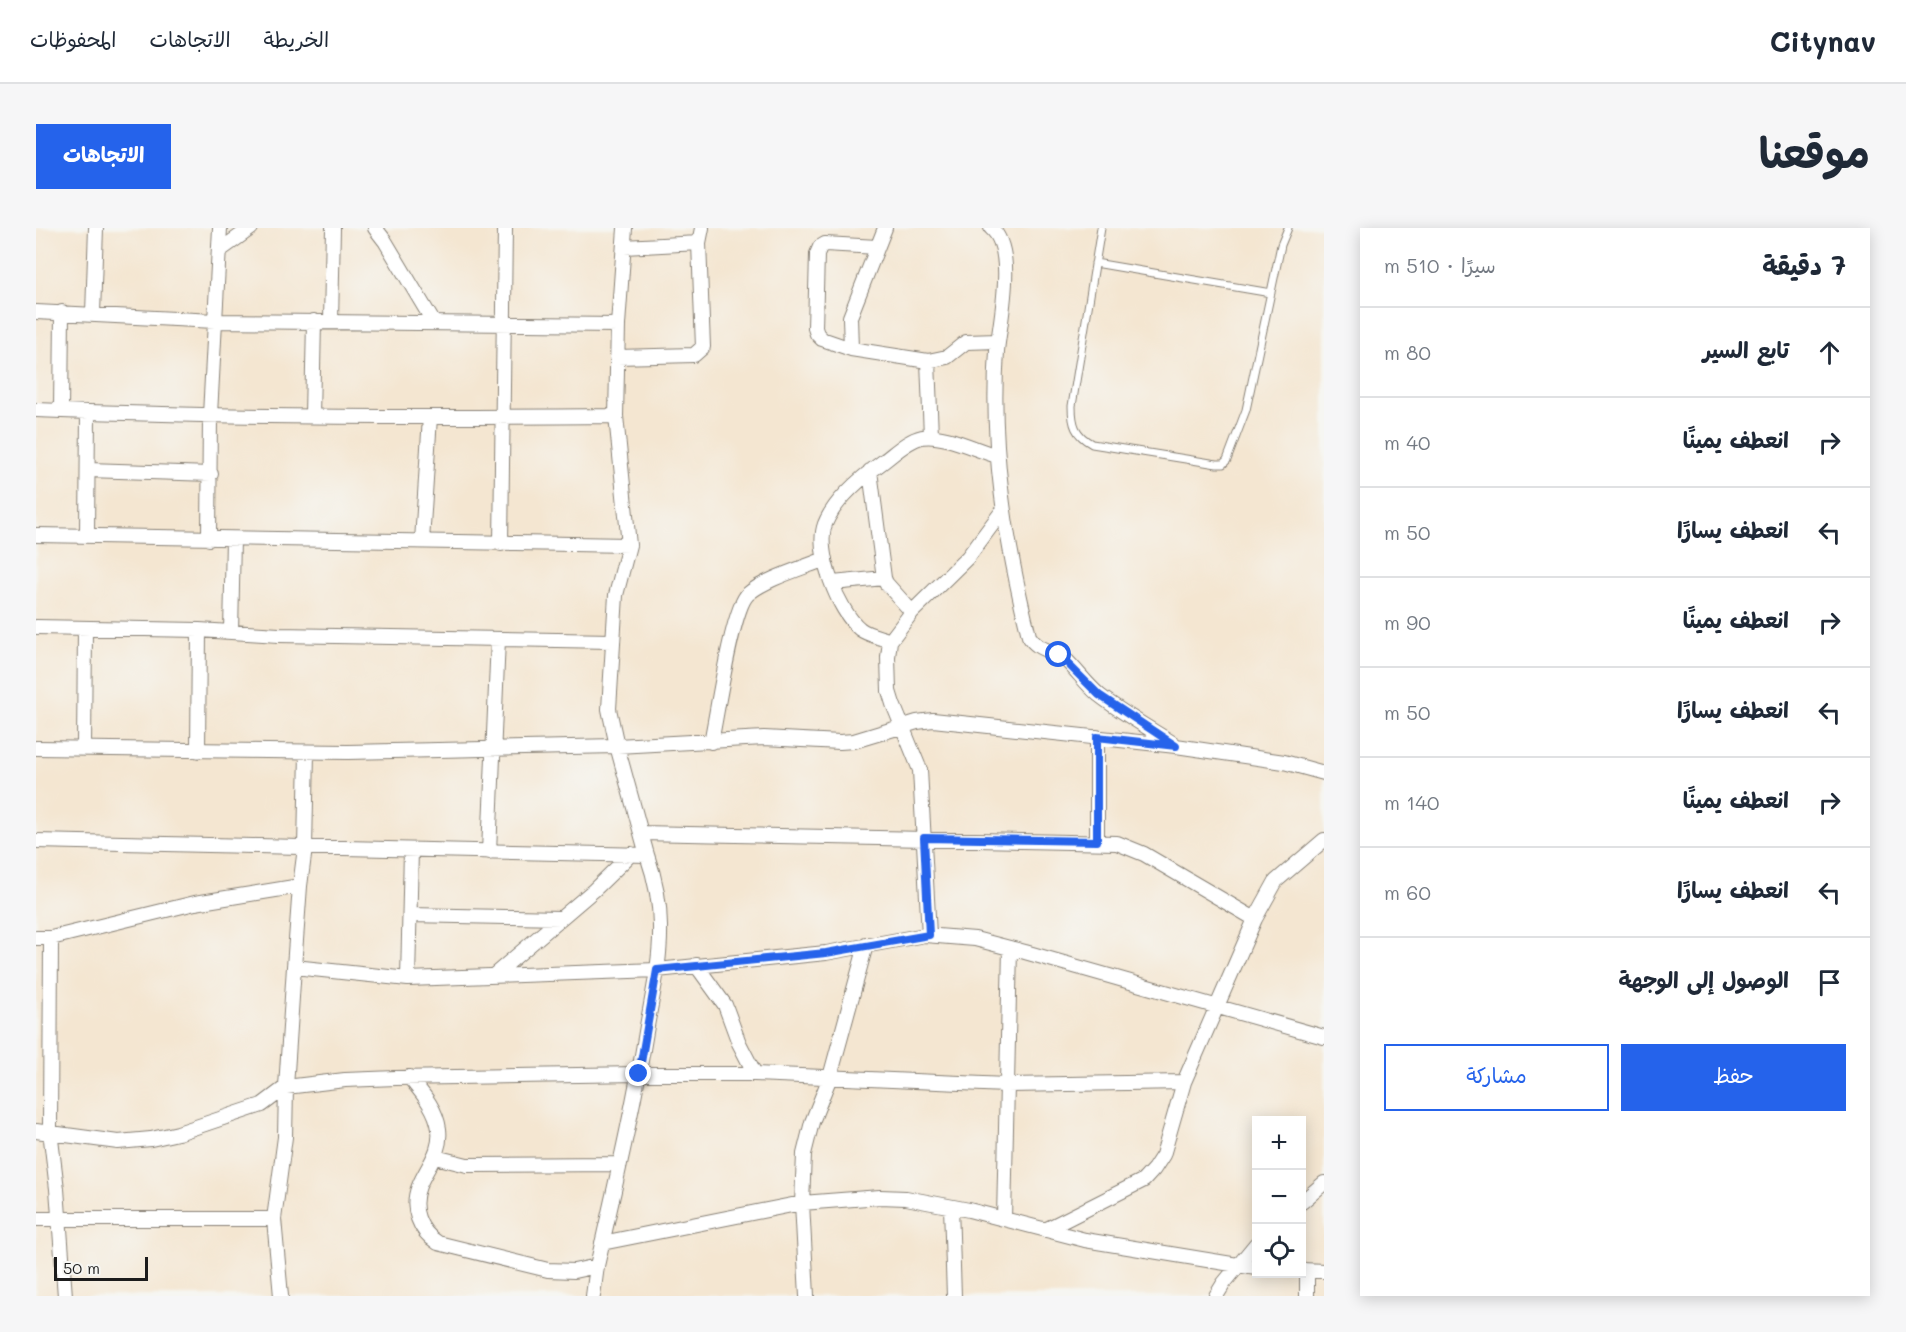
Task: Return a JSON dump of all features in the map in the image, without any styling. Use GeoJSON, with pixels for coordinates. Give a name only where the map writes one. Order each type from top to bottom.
{"type":"FeatureCollection","features":[{"type":"Feature","properties":{"kind":"street"},"geometry":{"type":"LineString","coordinates":[[93,313],[96,228]]}},
{"type":"Feature","properties":{"kind":"street"},"geometry":{"type":"LineString","coordinates":[[209,539],[210,416],[220,228]]}},
{"type":"Feature","properties":{"kind":"street"},"geometry":{"type":"LineString","coordinates":[[219,251],[250,228]]}},
{"type":"Feature","properties":{"kind":"street"},"geometry":{"type":"LineString","coordinates":[[332,321],[333,228]]}},
{"type":"Feature","properties":{"kind":"street"},"geometry":{"type":"LineString","coordinates":[[375,228],[434,323]]}},
{"type":"Feature","properties":{"kind":"street"},"geometry":{"type":"LineString","coordinates":[[501,544],[505,228]]}},
{"type":"Feature","properties":{"kind":"street"},"geometry":{"type":"LineString","coordinates":[[593,1296],[597,1266],[639,1074],[657,970],[660,929],[660,914],[652,870],[616,747],[609,709],[616,596],[628,545],[616,416],[618,325],[625,228]]}},
{"type":"Feature","properties":{"kind":"street"},"geometry":{"type":"LineString","coordinates":[[617,357],[694,355],[704,347],[699,243],[702,228]]}},
{"type":"Feature","properties":{"kind":"street"},"geometry":{"type":"LineString","coordinates":[[851,349],[850,316],[885,228]]}},
{"type":"Feature","properties":{"kind":"street"},"geometry":{"type":"LineString","coordinates":[[991,228],[1001,241],[1005,275],[996,381],[996,456],[1016,582],[1033,643],[1066,661],[1099,695],[1176,746]]}},
{"type":"Feature","properties":{"kind":"street"},"geometry":{"type":"LineString","coordinates":[[624,248],[699,243]]}},
{"type":"Feature","properties":{"kind":"street"},"geometry":{"type":"LineString","coordinates":[[877,247],[825,244],[820,247],[815,328],[822,339],[851,349],[928,361],[947,357],[966,342],[998,341]]}},
{"type":"Feature","properties":{"kind":"street"},"geometry":{"type":"LineString","coordinates":[[36,312],[93,313],[215,321],[618,325]]}},
{"type":"Feature","properties":{"kind":"street"},"geometry":{"type":"LineString","coordinates":[[61,411],[62,312]]}},
{"type":"Feature","properties":{"kind":"street"},"geometry":{"type":"LineString","coordinates":[[312,416],[314,321]]}},
{"type":"Feature","properties":{"kind":"street"},"geometry":{"type":"LineString","coordinates":[[928,361],[931,436]]}},
{"type":"Feature","properties":{"kind":"street"},"geometry":{"type":"LineString","coordinates":[[36,410],[210,416],[616,416]]}},
{"type":"Feature","properties":{"kind":"street"},"geometry":{"type":"LineString","coordinates":[[87,535],[88,412]]}},
{"type":"Feature","properties":{"kind":"street"},"geometry":{"type":"LineString","coordinates":[[422,541],[430,417]]}},
{"type":"Feature","properties":{"kind":"street"},"geometry":{"type":"LineString","coordinates":[[890,641],[862,630],[854,622],[833,584],[825,559],[822,537],[833,510],[870,471],[913,440],[931,436],[943,438],[996,456]]}},
{"type":"Feature","properties":{"kind":"street"},"geometry":{"type":"LineString","coordinates":[[88,470],[211,474]]}},
{"type":"Feature","properties":{"kind":"street"},"geometry":{"type":"LineString","coordinates":[[870,471],[884,578],[912,612]]}},
{"type":"Feature","properties":{"kind":"street"},"geometry":{"type":"LineString","coordinates":[[929,935],[920,770],[889,692],[890,641],[912,612],[968,557],[1003,510]]}},
{"type":"Feature","properties":{"kind":"street"},"geometry":{"type":"LineString","coordinates":[[36,535],[628,545]]}},
{"type":"Feature","properties":{"kind":"street"},"geometry":{"type":"LineString","coordinates":[[231,632],[233,539]]}},
{"type":"Feature","properties":{"kind":"street"},"geometry":{"type":"LineString","coordinates":[[711,742],[736,617],[746,596],[757,587],[825,559]]}},
{"type":"Feature","properties":{"kind":"street"},"geometry":{"type":"LineString","coordinates":[[833,584],[884,578]]}},
{"type":"Feature","properties":{"kind":"street"},"geometry":{"type":"LineString","coordinates":[[36,627],[199,630],[279,635],[612,641]]}},
{"type":"Feature","properties":{"kind":"street"},"geometry":{"type":"LineString","coordinates":[[84,748],[85,628]]}},
{"type":"Feature","properties":{"kind":"street"},"geometry":{"type":"LineString","coordinates":[[198,751],[199,630]]}},
{"type":"Feature","properties":{"kind":"street"},"geometry":{"type":"LineString","coordinates":[[489,852],[498,639]]}},
{"type":"Feature","properties":{"kind":"street"},"geometry":{"type":"LineString","coordinates":[[36,748],[307,752],[616,747],[764,738],[854,741],[916,722],[946,721],[1176,746],[1284,762],[1324,773]]}},
{"type":"Feature","properties":{"kind":"street"},"geometry":{"type":"LineString","coordinates":[[1097,737],[1097,841]]}},
{"type":"Feature","properties":{"kind":"street"},"geometry":{"type":"LineString","coordinates":[[281,1296],[274,1220],[285,1137],[294,967],[305,848],[307,752]]}},
{"type":"Feature","properties":{"kind":"street"},"geometry":{"type":"LineString","coordinates":[[641,833],[1117,843],[1129,846],[1255,919]]}},
{"type":"Feature","properties":{"kind":"street"},"geometry":{"type":"LineString","coordinates":[[1045,1230],[1144,1180],[1154,1170],[1163,1155],[1184,1082],[1255,919],[1276,881],[1324,840]]}},
{"type":"Feature","properties":{"kind":"street"},"geometry":{"type":"LineString","coordinates":[[36,841],[647,855]]}},
{"type":"Feature","properties":{"kind":"street"},"geometry":{"type":"LineString","coordinates":[[408,979],[411,850]]}},
{"type":"Feature","properties":{"kind":"street"},"geometry":{"type":"LineString","coordinates":[[493,976],[607,879],[631,854]]}},
{"type":"Feature","properties":{"kind":"street"},"geometry":{"type":"LineString","coordinates":[[36,938],[51,938],[195,903],[300,886]]}},
{"type":"Feature","properties":{"kind":"street"},"geometry":{"type":"LineString","coordinates":[[410,915],[560,918]]}},
{"type":"Feature","properties":{"kind":"street"},"geometry":{"type":"LineString","coordinates":[[294,967],[408,979],[657,970],[805,955],[929,935],[975,939],[1010,948],[1324,1037]]}},
{"type":"Feature","properties":{"kind":"street"},"geometry":{"type":"LineString","coordinates":[[51,938],[43,1033],[43,1131],[57,1189],[65,1296]]}},
{"type":"Feature","properties":{"kind":"street"},"geometry":{"type":"LineString","coordinates":[[807,1296],[802,1203],[804,1154],[812,1122],[830,1077],[866,945]]}},
{"type":"Feature","properties":{"kind":"street"},"geometry":{"type":"LineString","coordinates":[[1004,1219],[1010,948]]}},
{"type":"Feature","properties":{"kind":"street"},"geometry":{"type":"LineString","coordinates":[[696,965],[725,1005],[739,1043],[755,1074]]}},
{"type":"Feature","properties":{"kind":"street"},"geometry":{"type":"LineString","coordinates":[[43,1131],[118,1142],[151,1139],[178,1133],[262,1106],[286,1087],[345,1080],[409,1077],[755,1074],[1006,1085],[1184,1082]]}},
{"type":"Feature","properties":{"kind":"street"},"geometry":{"type":"LineString","coordinates":[[409,1077],[429,1102],[436,1115],[439,1131],[439,1146],[418,1187],[416,1201],[416,1212],[421,1228],[428,1237],[438,1243],[548,1270],[574,1271],[597,1266]]}},
{"type":"Feature","properties":{"kind":"street"},"geometry":{"type":"LineString","coordinates":[[435,1157],[467,1165],[620,1164]]}},
{"type":"Feature","properties":{"kind":"street"},"geometry":{"type":"LineString","coordinates":[[1306,1199],[1324,1183]]}},
{"type":"Feature","properties":{"kind":"street"},"geometry":{"type":"LineString","coordinates":[[602,1243],[802,1203],[879,1197],[906,1198],[1004,1219],[1094,1242],[1252,1267]]}},
{"type":"Feature","properties":{"kind":"street"},"geometry":{"type":"LineString","coordinates":[[951,1207],[954,1296]]}},
{"type":"Feature","properties":{"kind":"street"},"geometry":{"type":"LineString","coordinates":[[36,1219],[274,1220]]}},
{"type":"Feature","properties":{"kind":"street"},"geometry":{"type":"LineString","coordinates":[[1216,1296],[1252,1250]]}},
{"type":"Feature","properties":{"kind":"street"},"geometry":{"type":"LineString","coordinates":[[1306,1270],[1324,1271]]}},
{"type":"Feature","properties":{"kind":"street"},"geometry":{"type":"LineString","coordinates":[[1306,1278],[1308,1296]]}},
{"type":"Feature","properties":{"kind":"lane"},"geometry":{"type":"LineString","coordinates":[[1101,228],[1072,406],[1076,432],[1092,444],[1217,464],[1223,464],[1227,460],[1246,410],[1281,245],[1288,228]]}},
{"type":"Feature","properties":{"kind":"lane"},"geometry":{"type":"LineString","coordinates":[[1095,263],[1271,293]]}},
{"type":"Feature","properties":{"kind":"route"},"geometry":{"type":"LineString","coordinates":[[639,1074],[657,970],[826,953],[929,935],[924,838],[1097,841],[1097,737],[1176,746],[1099,695],[1059,655]]}}]}
